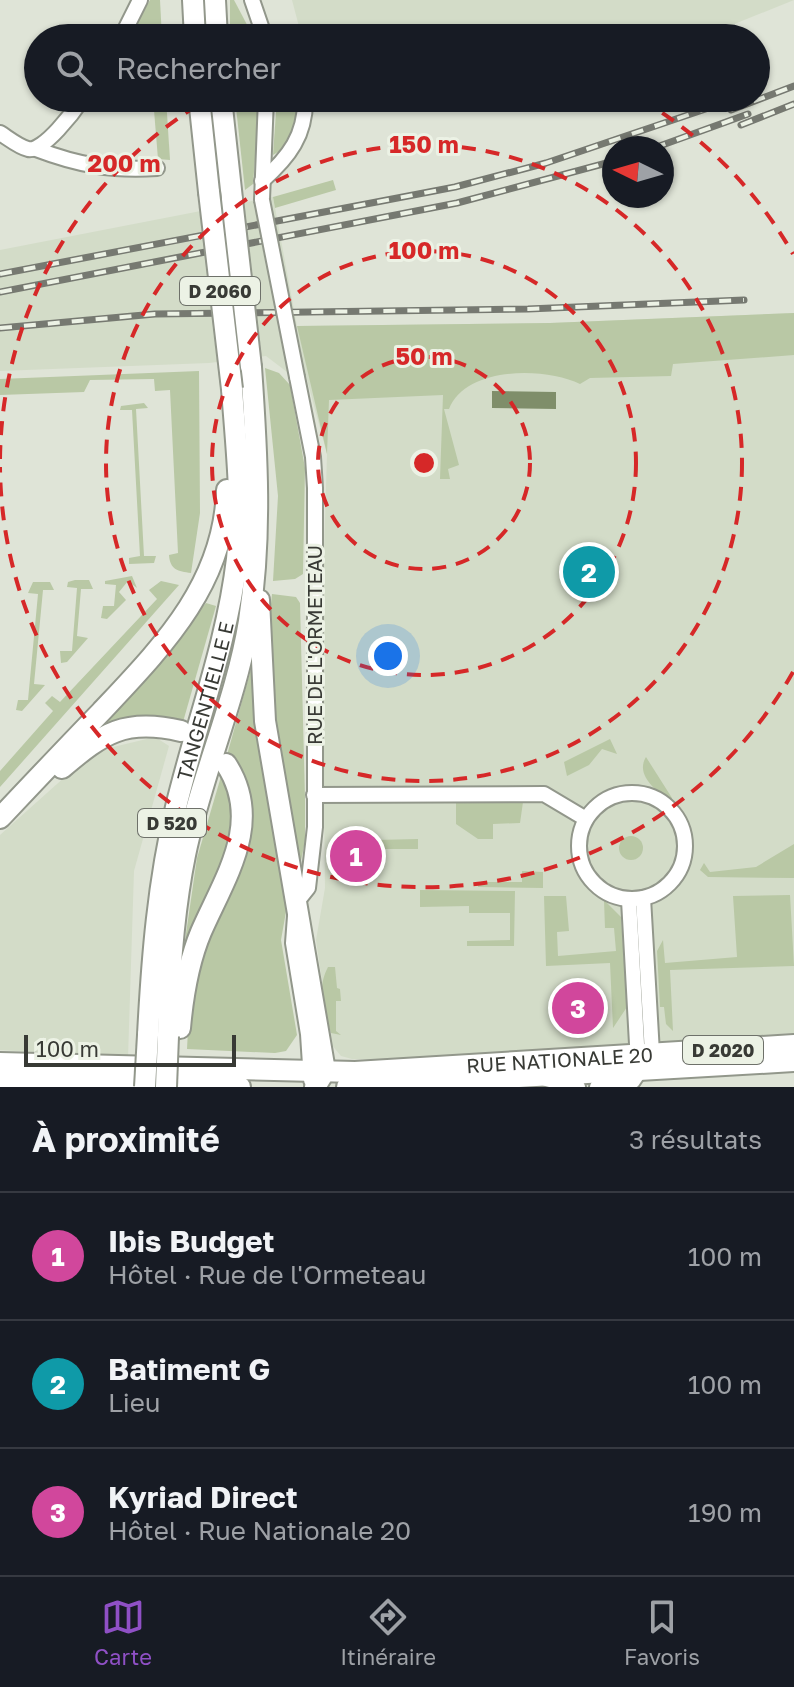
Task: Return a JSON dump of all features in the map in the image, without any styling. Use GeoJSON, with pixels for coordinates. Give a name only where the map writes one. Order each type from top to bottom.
{"type":"FeatureCollection","features":[{"type":"Feature","properties":{"kind":"main road"},"geometry":{"type":"LineString","coordinates":[[193,0],[194,24]]}},
{"type":"Feature","properties":{"kind":"main road"},"geometry":{"type":"LineString","coordinates":[[215,0],[216,24]]}},
{"type":"Feature","properties":{"kind":"main road","name":"D 2060"},"geometry":{"type":"LineString","coordinates":[[200,112],[237,459]]}},
{"type":"Feature","properties":{"kind":"main road","name":"D 2060"},"geometry":{"type":"LineString","coordinates":[[223,112],[258,455],[246,560]]}},
{"type":"Feature","properties":{"kind":"main road"},"geometry":{"type":"LineString","coordinates":[[0,820],[153,657],[189,610],[216,555],[226,510],[227,485],[237,459]]}},
{"type":"Feature","properties":{"kind":"main road","name":"TANGENTIELLE E"},"geometry":{"type":"LineString","coordinates":[[165,1036],[156,906],[165,854],[227,617],[246,560],[237,459]]}},
{"type":"Feature","properties":{"kind":"main road"},"geometry":{"type":"LineString","coordinates":[[246,560],[265,721],[296,903],[315,1079]]}},
{"type":"Feature","properties":{"kind":"main road","name":"D 520"},"geometry":{"type":"LineString","coordinates":[[166,1087],[165,1036],[171,955],[185,854],[255,621]]}},
{"type":"Feature","properties":{"kind":"main road"},"geometry":{"type":"LineString","coordinates":[[0,820],[109,733],[146,725],[181,731]]}},
{"type":"Feature","properties":{"kind":"main road"},"geometry":{"type":"LineString","coordinates":[[177,1087],[165,1036],[186,974],[241,840],[241,794],[226,764]]}},
{"type":"Feature","properties":{"kind":"main road","name":"D 520"},"geometry":{"type":"LineString","coordinates":[[145,1087],[165,1036]]}},
{"type":"Feature","properties":{"kind":"main road","name":"RUE NATIONALE 20"},"geometry":{"type":"LineString","coordinates":[[347,1087],[541,1077],[643,1060],[794,1045]]}},
{"type":"Feature","properties":{"kind":"main road","name":"RUE NATIONALE 20"},"geometry":{"type":"LineString","coordinates":[[0,1063],[315,1079],[413,1069],[643,1060],[794,1061]]}},
{"type":"Feature","properties":{"kind":"main road"},"geometry":{"type":"LineString","coordinates":[[0,1081],[240,1087]]}},
{"type":"Feature","properties":{"kind":"main road"},"geometry":{"type":"LineString","coordinates":[[37,1082],[68,1087]]}},
{"type":"Feature","properties":{"kind":"street"},"geometry":{"type":"LineString","coordinates":[[128,24],[140,0]]}},
{"type":"Feature","properties":{"kind":"street"},"geometry":{"type":"LineString","coordinates":[[252,0],[263,24]]}},
{"type":"Feature","properties":{"kind":"street"},"geometry":{"type":"LineString","coordinates":[[36,149],[71,112]]}},
{"type":"Feature","properties":{"kind":"street","name":"RUE DE L'ORMETEAU"},"geometry":{"type":"LineString","coordinates":[[265,112],[262,200],[313,457],[315,488],[315,827],[309,883],[306,893],[296,903]]}},
{"type":"Feature","properties":{"kind":"street"},"geometry":{"type":"LineString","coordinates":[[262,181],[300,136],[305,112]]}},
{"type":"Feature","properties":{"kind":"street"},"geometry":{"type":"LineString","coordinates":[[0,133],[29,149],[75,164],[103,170],[157,168]]}},
{"type":"Feature","properties":{"kind":"street"},"geometry":{"type":"LineString","coordinates":[[631,793],[647,795],[672,812],[685,840],[683,863],[668,886],[636,899],[604,891],[585,872],[579,854],[579,836],[586,819],[598,805],[613,796],[631,793]]}},
{"type":"Feature","properties":{"kind":"street"},"geometry":{"type":"LineString","coordinates":[[314,795],[544,794],[586,819]]}},
{"type":"Feature","properties":{"kind":"street"},"geometry":{"type":"LineString","coordinates":[[597,1087],[629,1084],[643,1060],[636,899]]}},
{"type":"Feature","properties":{"kind":"street"},"geometry":{"type":"LineString","coordinates":[[541,1077],[578,1087]]}},
{"type":"Feature","properties":{"kind":"shaded area"},"geometry":{"type":"Polygon","coordinates":[[[150,0],[160,0],[161,24],[137,24],[150,0]]]}},
{"type":"Feature","properties":{"kind":"shaded area"},"geometry":{"type":"Polygon","coordinates":[[[230,0],[234,0],[247,24],[230,24],[230,0]]]}},
{"type":"Feature","properties":{"kind":"shaded area"},"geometry":{"type":"Polygon","coordinates":[[[292,0],[794,0],[734,24],[298,24],[292,0]]]}},
{"type":"Feature","properties":{"kind":"shaded area"},"geometry":{"type":"Polygon","coordinates":[[[154,112],[167,112],[170,160],[158,159],[154,112]]]}},
{"type":"Feature","properties":{"kind":"shaded area"},"geometry":{"type":"Polygon","coordinates":[[[237,112],[259,112],[253,184],[245,190],[237,112]]]}},
{"type":"Feature","properties":{"kind":"shaded area"},"geometry":{"type":"Polygon","coordinates":[[[276,112],[299,112],[291,138],[273,155],[276,112]]]}},
{"type":"Feature","properties":{"kind":"shaded area"},"geometry":{"type":"Polygon","coordinates":[[[333,180],[336,190],[275,208],[273,197],[333,180]]]}},
{"type":"Feature","properties":{"kind":"shaded area"},"geometry":{"type":"Polygon","coordinates":[[[273,197],[297,326],[550,323],[794,313],[794,1033],[405,1061],[352,1059],[341,1056],[331,1044],[316,940],[325,888],[322,620],[327,454],[306,376],[291,375],[266,356],[209,363],[0,371],[0,250],[273,197]]]}},
{"type":"Feature","properties":{"kind":"shaded area"},"geometry":{"type":"Polygon","coordinates":[[[794,313],[794,355],[673,364],[671,376],[590,378],[580,384],[565,378],[528,373],[489,378],[472,385],[458,395],[449,409],[444,409],[459,465],[448,469],[450,479],[440,479],[443,395],[329,400],[327,454],[297,326],[550,323],[794,313]]]}},
{"type":"Feature","properties":{"kind":"shaded area"},"geometry":{"type":"Polygon","coordinates":[[[265,368],[279,373],[290,385],[305,468],[303,574],[295,579],[273,581],[278,496],[265,368]]]}},
{"type":"Feature","properties":{"kind":"shaded area"},"geometry":{"type":"Polygon","coordinates":[[[199,371],[200,513],[191,573],[176,569],[169,555],[178,553],[170,390],[155,391],[154,379],[90,380],[84,392],[0,395],[0,379],[199,371]]]}},
{"type":"Feature","properties":{"kind":"shaded area"},"geometry":{"type":"Polygon","coordinates":[[[492,391],[556,392],[556,409],[492,408],[492,391]]]}},
{"type":"Feature","properties":{"kind":"shaded area"},"geometry":{"type":"Polygon","coordinates":[[[144,403],[148,408],[136,409],[144,556],[156,556],[154,563],[129,564],[129,558],[140,556],[132,410],[120,410],[121,406],[144,403]]]}},
{"type":"Feature","properties":{"kind":"shaded area"},"geometry":{"type":"Polygon","coordinates":[[[132,576],[137,588],[128,581],[119,592],[126,600],[107,619],[101,618],[103,606],[114,606],[116,585],[105,584],[105,581],[132,576]]]}},
{"type":"Feature","properties":{"kind":"shaded area"},"geometry":{"type":"Polygon","coordinates":[[[89,580],[93,589],[81,589],[77,636],[88,638],[67,662],[61,663],[60,651],[72,651],[77,588],[67,587],[68,582],[89,580]]]}},
{"type":"Feature","properties":{"kind":"shaded area"},"geometry":{"type":"Polygon","coordinates":[[[161,581],[179,585],[0,787],[0,771],[53,711],[45,703],[52,696],[60,702],[157,599],[149,590],[161,581]]]}},
{"type":"Feature","properties":{"kind":"shaded area"},"geometry":{"type":"Polygon","coordinates":[[[33,582],[50,582],[54,590],[43,590],[34,684],[45,685],[22,711],[16,710],[18,700],[28,700],[38,594],[28,593],[33,582]]]}},
{"type":"Feature","properties":{"kind":"shaded area"},"geometry":{"type":"Polygon","coordinates":[[[272,594],[296,597],[300,603],[305,841],[300,866],[273,741],[269,623],[272,594]]]}},
{"type":"Feature","properties":{"kind":"shaded area"},"geometry":{"type":"Polygon","coordinates":[[[206,603],[216,606],[183,722],[97,730],[206,603]]]}},
{"type":"Feature","properties":{"kind":"shaded area"},"geometry":{"type":"Polygon","coordinates":[[[251,669],[254,669],[287,906],[281,940],[297,1035],[286,1051],[275,1053],[187,1049],[190,991],[197,965],[245,853],[227,755],[251,669]]]}},
{"type":"Feature","properties":{"kind":"shaded area"},"geometry":{"type":"Polygon","coordinates":[[[155,737],[169,746],[134,871],[128,1058],[0,1050],[0,835],[76,767],[109,748],[155,737]]]}},
{"type":"Feature","properties":{"kind":"shaded area"},"geometry":{"type":"Polygon","coordinates":[[[610,739],[617,754],[602,749],[589,765],[567,776],[564,762],[610,739]]]}},
{"type":"Feature","properties":{"kind":"shaded area"},"geometry":{"type":"Polygon","coordinates":[[[646,757],[672,798],[669,801],[645,776],[643,764],[646,757]]]}},
{"type":"Feature","properties":{"kind":"shaded area"},"geometry":{"type":"Polygon","coordinates":[[[222,773],[235,798],[235,837],[181,968],[197,858],[222,773]]]}},
{"type":"Feature","properties":{"kind":"shaded area"},"geometry":{"type":"Polygon","coordinates":[[[523,802],[520,823],[493,824],[493,839],[478,839],[456,824],[456,803],[523,802]]]}},
{"type":"Feature","properties":{"kind":"shaded area"},"geometry":{"type":"Polygon","coordinates":[[[631,836],[642,843],[643,848],[636,859],[631,860],[620,853],[619,848],[626,837],[631,836]]]}},
{"type":"Feature","properties":{"kind":"shaded area"},"geometry":{"type":"Polygon","coordinates":[[[418,839],[418,849],[375,849],[375,840],[418,839]]]}},
{"type":"Feature","properties":{"kind":"shaded area"},"geometry":{"type":"Polygon","coordinates":[[[794,844],[794,878],[708,877],[700,870],[704,863],[710,872],[756,867],[794,844]]]}},
{"type":"Feature","properties":{"kind":"shaded area"},"geometry":{"type":"Polygon","coordinates":[[[522,871],[543,872],[543,888],[478,887],[478,882],[522,882],[522,871]]]}},
{"type":"Feature","properties":{"kind":"shaded area"},"geometry":{"type":"Polygon","coordinates":[[[420,890],[515,891],[514,946],[467,946],[467,941],[510,940],[510,913],[469,913],[469,906],[420,907],[420,890]]]}},
{"type":"Feature","properties":{"kind":"shaded area"},"geometry":{"type":"Polygon","coordinates":[[[790,895],[794,966],[670,970],[673,1031],[666,1024],[664,1007],[660,1007],[657,951],[663,940],[665,963],[737,957],[733,896],[790,895]]]}},
{"type":"Feature","properties":{"kind":"shaded area"},"geometry":{"type":"Polygon","coordinates":[[[544,896],[566,896],[569,931],[557,932],[558,956],[616,951],[614,928],[605,928],[604,900],[621,917],[627,1007],[613,1028],[610,963],[546,966],[544,896]]]}},
{"type":"Feature","properties":{"kind":"shaded area"},"geometry":{"type":"Polygon","coordinates":[[[328,967],[335,967],[337,988],[340,989],[341,1001],[336,1001],[336,1031],[341,1035],[331,1033],[324,1008],[322,984],[328,967]]]}},
{"type":"Feature","properties":{"kind":"railway"},"geometry":{"type":"LineString","coordinates":[[770,95],[794,86]]}},
{"type":"Feature","properties":{"kind":"railway"},"geometry":{"type":"LineString","coordinates":[[741,125],[794,104]]}},
{"type":"Feature","properties":{"kind":"railway"},"geometry":{"type":"LineString","coordinates":[[0,274],[455,187],[546,163],[697,112]]}},
{"type":"Feature","properties":{"kind":"railway"},"geometry":{"type":"LineString","coordinates":[[674,141],[748,114]]}},
{"type":"Feature","properties":{"kind":"railway"},"geometry":{"type":"LineString","coordinates":[[0,292],[457,203],[602,164]]}},
{"type":"Feature","properties":{"kind":"railway"},"geometry":{"type":"LineString","coordinates":[[0,328],[155,314],[528,309],[744,300]]}},
{"type":"Feature","properties":{"kind":"place","name":"Batiment G"},"geometry":{"type":"Point","coordinates":[589,572]}},
{"type":"Feature","properties":{"kind":"place","name":"Ibis Budget"},"geometry":{"type":"Point","coordinates":[356,856]}},
{"type":"Feature","properties":{"kind":"place","name":"Kyriad Direct"},"geometry":{"type":"Point","coordinates":[578,1008]}}]}
